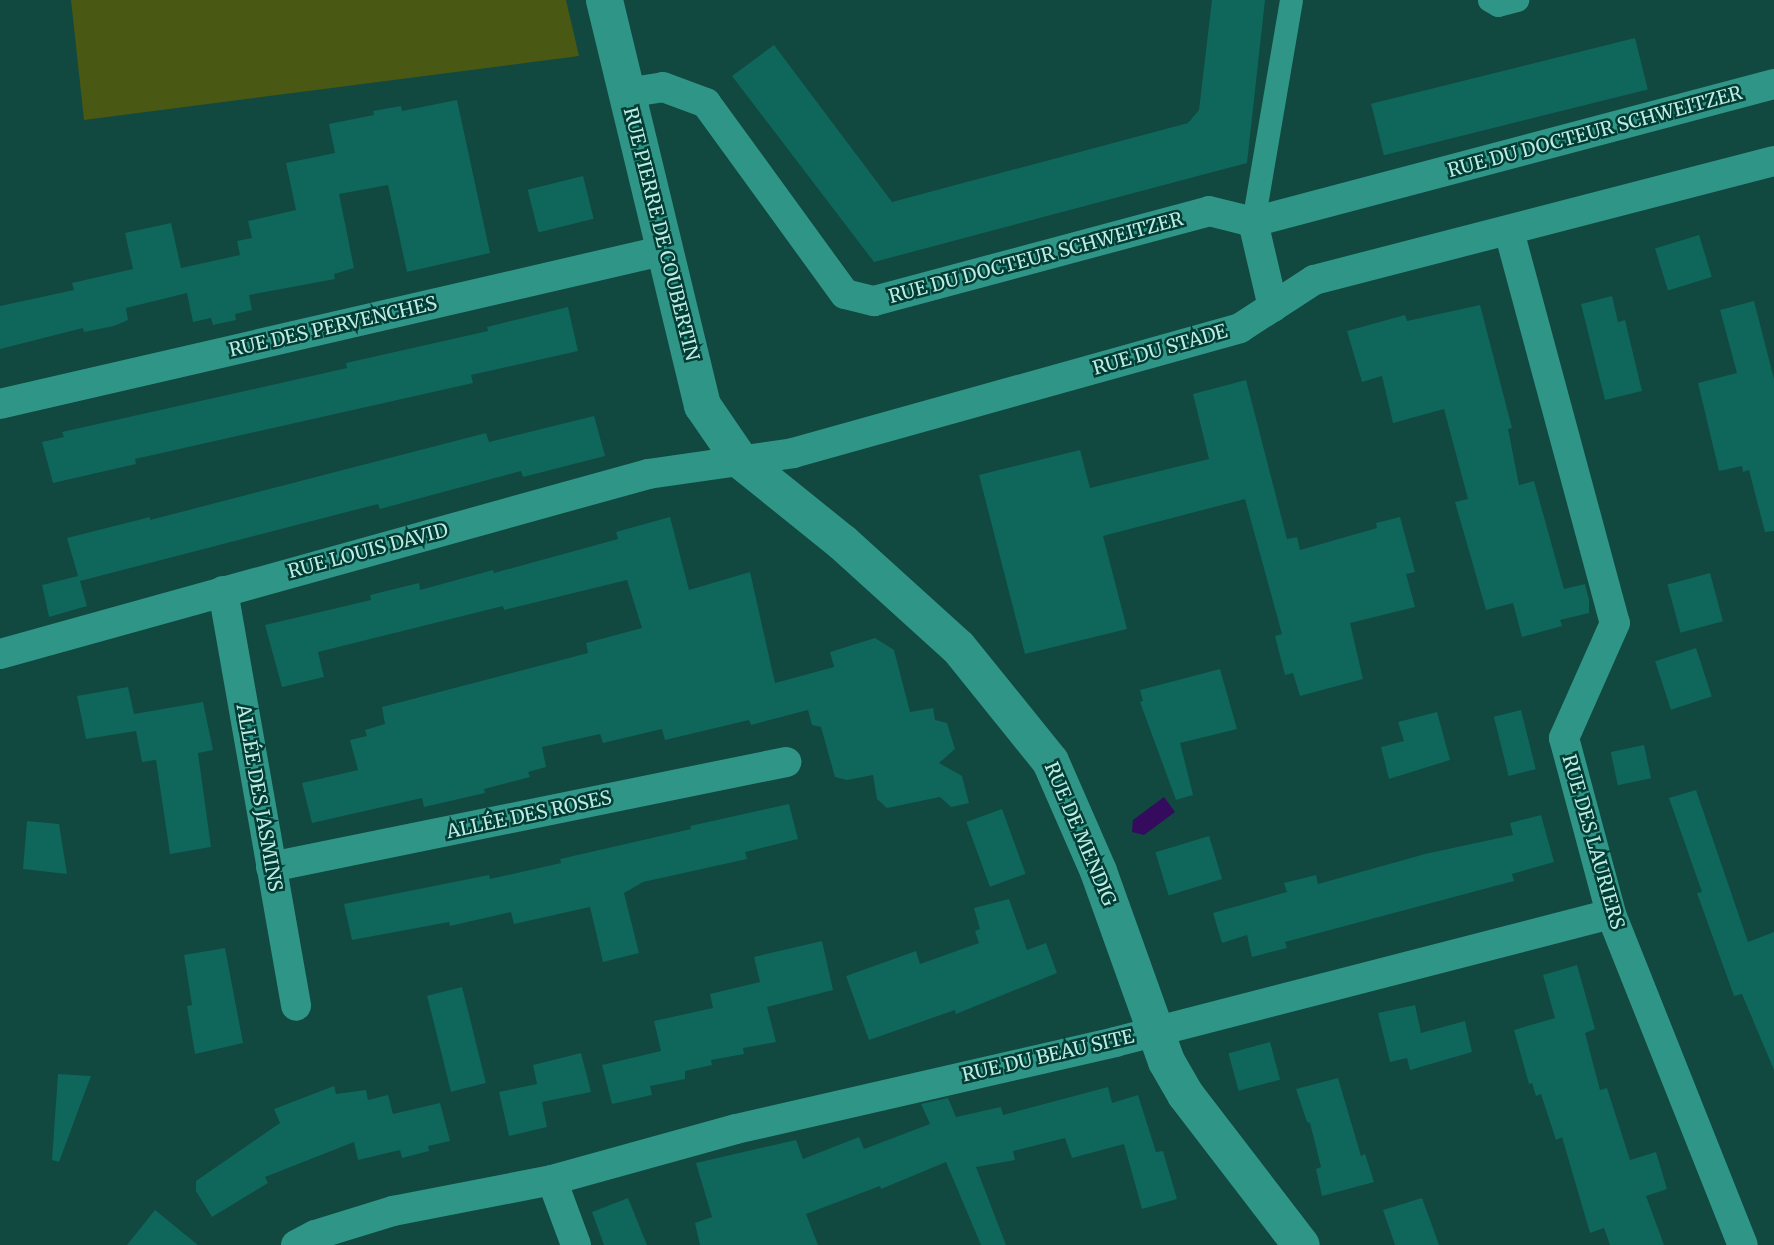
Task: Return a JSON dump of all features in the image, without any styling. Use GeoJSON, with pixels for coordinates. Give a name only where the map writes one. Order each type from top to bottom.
{"type":"FeatureCollection","features":[{"type":"Feature","properties":{"kind":"street","name":"RUE PIERRE DE COUBERTIN"},"geometry":{"type":"LineString","coordinates":[[604,0],[702,405],[739,459]]}},
{"type":"Feature","properties":{"kind":"street"},"geometry":{"type":"LineString","coordinates":[[1273,307],[1253,222],[1292,0]]}},
{"type":"Feature","properties":{"kind":"street"},"geometry":{"type":"LineString","coordinates":[[1489,0],[1498,5],[1517,0]]}},
{"type":"Feature","properties":{"kind":"street","name":"RUE DU DOCTEUR SCHWEITZER"},"geometry":{"type":"LineString","coordinates":[[626,93],[663,87],[706,103],[845,294],[874,301],[1209,211],[1253,222],[1774,84]]}},
{"type":"Feature","properties":{"kind":"street","name":"RUE DU STADE"},"geometry":{"type":"LineString","coordinates":[[739,459],[793,453],[1240,328],[1314,281],[1774,161]]}},
{"type":"Feature","properties":{"kind":"street","name":"RUE DES LAURIERS"},"geometry":{"type":"LineString","coordinates":[[1509,232],[1615,623],[1564,738],[1611,914],[1743,1245]]}},
{"type":"Feature","properties":{"kind":"street","name":"RUE DES PERVENCHES"},"geometry":{"type":"LineString","coordinates":[[0,404],[666,250]]}},
{"type":"Feature","properties":{"kind":"street","name":"RUE LOUIS DAVID"},"geometry":{"type":"LineString","coordinates":[[0,654],[648,474],[739,459]]}},
{"type":"Feature","properties":{"kind":"street","name":"RUE DE MENDIG"},"geometry":{"type":"LineString","coordinates":[[739,459],[842,542],[958,647],[1050,761],[1066,794],[1131,959],[1166,1061],[1185,1094],[1301,1245]]}},
{"type":"Feature","properties":{"kind":"street","name":"ALLÉE DES JASMINS"},"geometry":{"type":"LineString","coordinates":[[223,590],[296,1006]]}},
{"type":"Feature","properties":{"kind":"street","name":"ALLÉE DES ROSES"},"geometry":{"type":"LineString","coordinates":[[271,867],[786,762]]}},
{"type":"Feature","properties":{"kind":"street","name":"RUE DU BEAU SITE"},"geometry":{"type":"LineString","coordinates":[[296,1245],[315,1235],[393,1211],[552,1180],[736,1129],[1115,1042],[1611,914]]}},
{"type":"Feature","properties":{"kind":"street"},"geometry":{"type":"LineString","coordinates":[[552,1180],[576,1245]]}},
{"type":"Feature","properties":{"kind":"green space"},"geometry":{"type":"Polygon","coordinates":[[[71,0],[566,0],[579,56],[84,120],[71,0]]]}},
{"type":"Feature","properties":{"kind":"shaded area"},"geometry":{"type":"Polygon","coordinates":[[[1164,797],[1175,812],[1144,835],[1132,832],[1133,820],[1164,797]]]}},
{"type":"Feature","properties":{"kind":"building"},"geometry":{"type":"Polygon","coordinates":[[[1212,0],[1265,0],[1247,163],[874,262],[732,76],[774,45],[892,202],[1188,123],[1199,110],[1212,0]]]}},
{"type":"Feature","properties":{"kind":"building"},"geometry":{"type":"Polygon","coordinates":[[[1635,38],[1648,89],[1384,155],[1371,104],[1635,38]]]}},
{"type":"Feature","properties":{"kind":"building"},"geometry":{"type":"Polygon","coordinates":[[[457,100],[490,253],[407,272],[388,185],[339,194],[354,268],[334,274],[335,279],[249,295],[252,310],[235,314],[236,320],[213,325],[211,318],[193,322],[187,293],[126,308],[128,320],[114,326],[84,332],[83,328],[0,349],[0,306],[74,290],[72,283],[133,269],[125,233],[171,223],[181,268],[240,255],[237,241],[252,238],[248,221],[296,210],[286,163],[335,153],[329,124],[374,115],[373,111],[401,106],[402,111],[457,100]]]}},
{"type":"Feature","properties":{"kind":"building"},"geometry":{"type":"Polygon","coordinates":[[[583,176],[594,219],[538,232],[528,190],[583,176]]]}},
{"type":"Feature","properties":{"kind":"building"},"geometry":{"type":"Polygon","coordinates":[[[1699,235],[1712,277],[1668,291],[1655,248],[1699,235]]]}},
{"type":"Feature","properties":{"kind":"building"},"geometry":{"type":"Polygon","coordinates":[[[1612,296],[1618,322],[1625,320],[1642,391],[1605,400],[1581,304],[1612,296]]]}},
{"type":"Feature","properties":{"kind":"building"},"geometry":{"type":"Polygon","coordinates":[[[1754,301],[1774,379],[1774,531],[1765,532],[1749,470],[1743,472],[1742,466],[1719,471],[1698,383],[1737,373],[1720,310],[1754,301]]]}},
{"type":"Feature","properties":{"kind":"building"},"geometry":{"type":"Polygon","coordinates":[[[1480,305],[1512,428],[1508,429],[1519,485],[1534,481],[1564,589],[1585,584],[1589,600],[1589,613],[1560,620],[1562,626],[1522,637],[1513,603],[1486,610],[1455,502],[1468,499],[1444,409],[1393,423],[1382,376],[1362,382],[1347,331],[1405,315],[1407,321],[1480,305]]]}},
{"type":"Feature","properties":{"kind":"building"},"geometry":{"type":"Polygon","coordinates":[[[568,307],[578,351],[471,375],[473,383],[135,459],[136,464],[53,483],[42,442],[64,437],[62,432],[347,368],[346,363],[488,331],[487,327],[568,307]]]}},
{"type":"Feature","properties":{"kind":"building"},"geometry":{"type":"Polygon","coordinates":[[[1246,380],[1287,539],[1297,537],[1300,550],[1377,528],[1376,523],[1400,517],[1415,572],[1406,574],[1415,607],[1350,623],[1363,679],[1300,696],[1293,673],[1285,675],[1275,636],[1282,634],[1245,499],[1103,536],[1127,629],[1025,654],[979,475],[1080,450],[1090,488],[1209,459],[1193,394],[1246,380]]]}},
{"type":"Feature","properties":{"kind":"building"},"geometry":{"type":"Polygon","coordinates":[[[594,416],[605,456],[523,477],[521,471],[380,509],[378,504],[80,581],[87,606],[49,617],[42,585],[78,576],[67,538],[150,517],[150,520],[486,433],[489,442],[594,416]]]}},
{"type":"Feature","properties":{"kind":"building"},"geometry":{"type":"Polygon","coordinates":[[[670,517],[689,590],[750,572],[775,683],[834,667],[830,652],[875,638],[894,650],[910,712],[933,708],[935,720],[947,723],[955,749],[939,763],[962,776],[969,803],[951,807],[940,797],[887,808],[877,799],[873,775],[847,780],[835,777],[821,727],[812,725],[808,710],[751,725],[749,720],[665,740],[662,729],[603,743],[600,734],[542,747],[546,767],[528,772],[530,777],[484,789],[485,793],[424,807],[422,798],[312,823],[302,783],[358,770],[350,740],[367,736],[365,730],[385,724],[382,707],[588,653],[586,643],[642,628],[627,580],[504,610],[503,606],[318,652],[324,677],[282,687],[265,625],[371,600],[370,595],[419,583],[420,590],[493,570],[494,573],[618,539],[616,532],[670,517]]]}},
{"type":"Feature","properties":{"kind":"building"},"geometry":{"type":"Polygon","coordinates":[[[1710,573],[1723,621],[1680,633],[1667,584],[1710,573]]]}},
{"type":"Feature","properties":{"kind":"building"},"geometry":{"type":"Polygon","coordinates":[[[1696,648],[1712,697],[1671,710],[1655,661],[1696,648]]]}},
{"type":"Feature","properties":{"kind":"building"},"geometry":{"type":"Polygon","coordinates":[[[1220,669],[1237,729],[1180,743],[1193,795],[1176,800],[1140,702],[1143,701],[1140,690],[1220,669]]]}},
{"type":"Feature","properties":{"kind":"building"},"geometry":{"type":"Polygon","coordinates":[[[128,687],[134,714],[203,702],[213,750],[198,753],[211,847],[170,854],[156,760],[142,762],[136,731],[86,739],[77,696],[128,687]]]}},
{"type":"Feature","properties":{"kind":"building"},"geometry":{"type":"Polygon","coordinates":[[[1521,710],[1536,769],[1509,776],[1494,717],[1521,710]]]}},
{"type":"Feature","properties":{"kind":"building"},"geometry":{"type":"Polygon","coordinates":[[[1437,712],[1450,760],[1389,779],[1381,747],[1404,741],[1398,722],[1437,712]]]}},
{"type":"Feature","properties":{"kind":"building"},"geometry":{"type":"Polygon","coordinates":[[[1644,745],[1651,778],[1618,785],[1611,752],[1644,745]]]}},
{"type":"Feature","properties":{"kind":"building"},"geometry":{"type":"Polygon","coordinates":[[[1696,790],[1748,942],[1774,932],[1774,1070],[1742,994],[1734,996],[1697,893],[1702,892],[1669,798],[1696,790]]]}},
{"type":"Feature","properties":{"kind":"building"},"geometry":{"type":"Polygon","coordinates":[[[789,804],[798,839],[745,852],[747,859],[643,882],[624,893],[639,953],[603,962],[590,907],[514,924],[511,912],[450,926],[449,922],[352,940],[344,904],[489,875],[490,879],[561,863],[560,859],[691,829],[690,826],[789,804]]]}},
{"type":"Feature","properties":{"kind":"building"},"geometry":{"type":"Polygon","coordinates":[[[1002,809],[1026,874],[990,887],[966,822],[1002,809]]]}},
{"type":"Feature","properties":{"kind":"building"},"geometry":{"type":"Polygon","coordinates":[[[1541,815],[1554,862],[1512,874],[1514,881],[1285,942],[1287,948],[1252,957],[1247,935],[1222,943],[1213,913],[1287,892],[1284,883],[1316,875],[1318,884],[1425,854],[1513,835],[1510,823],[1541,815]]]}},
{"type":"Feature","properties":{"kind":"building"},"geometry":{"type":"Polygon","coordinates":[[[27,821],[59,824],[67,874],[23,869],[27,821]]]}},
{"type":"Feature","properties":{"kind":"building"},"geometry":{"type":"Polygon","coordinates":[[[1209,836],[1222,879],[1169,895],[1155,852],[1209,836]]]}},
{"type":"Feature","properties":{"kind":"building"},"geometry":{"type":"Polygon","coordinates":[[[1009,899],[1027,950],[1046,943],[1057,973],[956,1014],[955,1010],[869,1040],[846,976],[916,951],[920,964],[979,943],[975,931],[980,929],[974,908],[1009,899]]]}},
{"type":"Feature","properties":{"kind":"building"},"geometry":{"type":"Polygon","coordinates":[[[822,941],[833,990],[767,1007],[776,1042],[743,1048],[744,1054],[711,1060],[712,1065],[685,1071],[685,1079],[650,1086],[652,1095],[612,1104],[602,1065],[661,1051],[654,1021],[713,1008],[710,994],[760,982],[754,957],[822,941]]]}},
{"type":"Feature","properties":{"kind":"building"},"geometry":{"type":"Polygon","coordinates":[[[225,948],[243,1043],[195,1054],[187,1006],[192,1005],[184,955],[225,948]]]}},
{"type":"Feature","properties":{"kind":"building"},"geometry":{"type":"Polygon","coordinates":[[[1577,965],[1595,1029],[1585,1033],[1600,1090],[1607,1088],[1630,1160],[1656,1152],[1667,1189],[1646,1196],[1664,1245],[1610,1245],[1604,1228],[1590,1233],[1562,1137],[1556,1140],[1541,1094],[1536,1096],[1532,1083],[1529,1084],[1514,1030],[1555,1018],[1543,975],[1577,965]]]}},
{"type":"Feature","properties":{"kind":"building"},"geometry":{"type":"Polygon","coordinates":[[[462,987],[486,1083],[451,1092],[427,996],[462,987]]]}},
{"type":"Feature","properties":{"kind":"building"},"geometry":{"type":"Polygon","coordinates":[[[1415,1005],[1421,1033],[1465,1021],[1472,1052],[1410,1070],[1407,1058],[1390,1062],[1378,1013],[1415,1005]]]}},
{"type":"Feature","properties":{"kind":"building"},"geometry":{"type":"Polygon","coordinates":[[[1270,1042],[1280,1080],[1239,1091],[1228,1053],[1270,1042]]]}},
{"type":"Feature","properties":{"kind":"building"},"geometry":{"type":"Polygon","coordinates":[[[581,1053],[591,1092],[542,1102],[547,1127],[509,1136],[499,1092],[537,1084],[533,1065],[581,1053]]]}},
{"type":"Feature","properties":{"kind":"building"},"geometry":{"type":"Polygon","coordinates":[[[58,1074],[91,1076],[59,1162],[52,1160],[58,1074]]]}},
{"type":"Feature","properties":{"kind":"building"},"geometry":{"type":"Polygon","coordinates":[[[1338,1078],[1361,1156],[1365,1154],[1374,1182],[1322,1196],[1316,1169],[1321,1167],[1310,1123],[1307,1122],[1296,1089],[1338,1078]]]}},
{"type":"Feature","properties":{"kind":"building"},"geometry":{"type":"Polygon","coordinates":[[[334,1086],[336,1094],[366,1090],[368,1100],[388,1095],[393,1114],[440,1103],[450,1141],[428,1146],[429,1151],[402,1158],[400,1150],[358,1160],[354,1142],[265,1177],[268,1183],[212,1217],[196,1191],[196,1181],[280,1123],[274,1109],[334,1086]]]}},
{"type":"Feature","properties":{"kind":"building"},"geometry":{"type":"Polygon","coordinates":[[[1108,1087],[1112,1103],[1138,1095],[1156,1152],[1163,1151],[1177,1199],[1142,1209],[1124,1144],[1072,1158],[1065,1138],[1013,1151],[1015,1160],[976,1167],[1006,1245],[981,1245],[946,1162],[881,1189],[880,1186],[806,1214],[818,1245],[700,1245],[695,1223],[712,1217],[696,1163],[796,1140],[803,1159],[859,1137],[864,1149],[930,1124],[921,1104],[948,1098],[956,1117],[1001,1107],[1003,1115],[1108,1087]]]}},
{"type":"Feature","properties":{"kind":"building"},"geometry":{"type":"Polygon","coordinates":[[[628,1198],[647,1245],[604,1245],[592,1212],[628,1198]]]}},
{"type":"Feature","properties":{"kind":"building"},"geometry":{"type":"Polygon","coordinates":[[[1422,1198],[1439,1245],[1395,1245],[1383,1210],[1422,1198]]]}},
{"type":"Feature","properties":{"kind":"building"},"geometry":{"type":"Polygon","coordinates":[[[155,1210],[198,1245],[127,1245],[155,1210]]]}}]}
